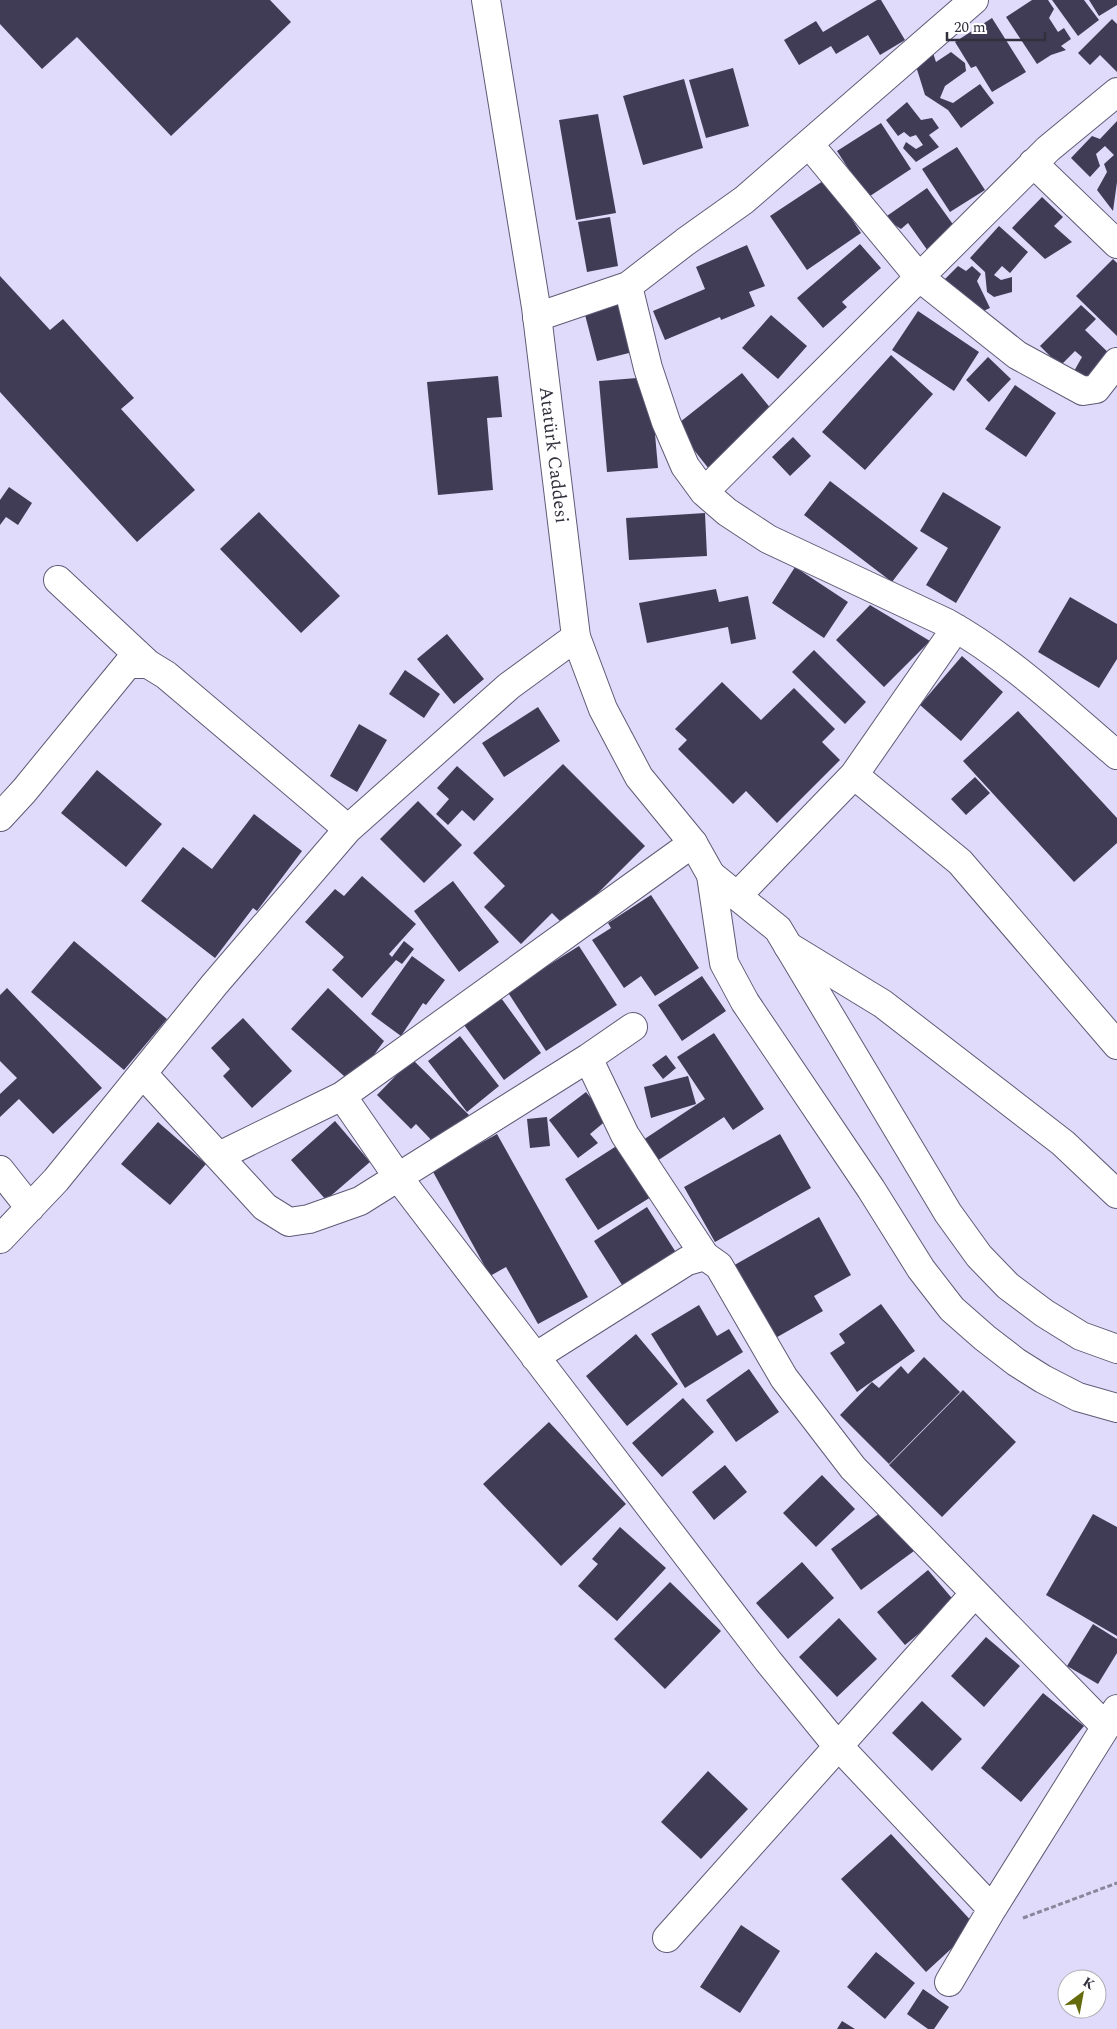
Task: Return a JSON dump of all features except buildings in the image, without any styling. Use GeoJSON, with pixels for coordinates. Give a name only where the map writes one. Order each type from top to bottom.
{"type":"FeatureCollection","features":[{"type":"Feature","properties":{"kind":"street","name":"Atatürk Caddesi"},"geometry":{"type":"LineString","coordinates":[[486,0],[537,317],[576,637],[603,709],[640,777],[692,843],[711,875]]}},
{"type":"Feature","properties":{"kind":"street"},"geometry":{"type":"LineString","coordinates":[[537,317],[628,286],[744,200],[974,0]]}},
{"type":"Feature","properties":{"kind":"street"},"geometry":{"type":"LineString","coordinates":[[704,492],[1033,163],[1117,92]]}},
{"type":"Feature","properties":{"kind":"street"},"geometry":{"type":"LineString","coordinates":[[809,144],[919,277],[1017,355],[1083,391],[1096,389],[1117,362]]}},
{"type":"Feature","properties":{"kind":"street"},"geometry":{"type":"LineString","coordinates":[[1033,163],[1117,244]]}},
{"type":"Feature","properties":{"kind":"street"},"geometry":{"type":"LineString","coordinates":[[628,286],[648,368],[666,422],[685,466],[704,492],[727,512],[768,539],[956,628],[1004,658],[1117,755]]}},
{"type":"Feature","properties":{"kind":"street"},"geometry":{"type":"LineString","coordinates":[[58,580],[148,664],[166,675],[348,829]]}},
{"type":"Feature","properties":{"kind":"street"},"geometry":{"type":"LineString","coordinates":[[737,896],[854,775],[956,628]]}},
{"type":"Feature","properties":{"kind":"street"},"geometry":{"type":"LineString","coordinates":[[0,1239],[56,1180],[221,978],[348,829],[509,686],[576,637]]}},
{"type":"Feature","properties":{"kind":"street"},"geometry":{"type":"LineString","coordinates":[[0,817],[24,791],[128,664],[148,664]]}},
{"type":"Feature","properties":{"kind":"street"},"geometry":{"type":"LineString","coordinates":[[854,775],[960,862],[1117,1045]]}},
{"type":"Feature","properties":{"kind":"street"},"geometry":{"type":"LineString","coordinates":[[219,1156],[342,1096],[692,843]]}},
{"type":"Feature","properties":{"kind":"street"},"geometry":{"type":"LineString","coordinates":[[711,875],[778,929],[948,1213],[979,1256],[1008,1286],[1044,1313],[1081,1336],[1117,1349]]}},
{"type":"Feature","properties":{"kind":"street"},"geometry":{"type":"LineString","coordinates":[[711,875],[724,963],[745,1002],[871,1189],[920,1269],[952,1309],[1016,1362],[1043,1379],[1078,1397],[1117,1408]]}},
{"type":"Feature","properties":{"kind":"street"},"geometry":{"type":"LineString","coordinates":[[788,946],[883,1004],[1063,1143],[1117,1194]]}},
{"type":"Feature","properties":{"kind":"street"},"geometry":{"type":"LineString","coordinates":[[143,1074],[265,1207],[289,1222],[309,1219],[360,1201],[588,1058],[633,1027]]}},
{"type":"Feature","properties":{"kind":"street"},"geometry":{"type":"LineString","coordinates":[[588,1058],[625,1134],[705,1256],[719,1266],[784,1378],[853,1468],[975,1593],[1111,1718],[992,1909],[949,1982]]}},
{"type":"Feature","properties":{"kind":"street"},"geometry":{"type":"LineString","coordinates":[[342,1096],[398,1177],[768,1661],[839,1746],[992,1909]]}},
{"type":"Feature","properties":{"kind":"street"},"geometry":{"type":"LineString","coordinates":[[0,1170],[30,1208]]}},
{"type":"Feature","properties":{"kind":"street"},"geometry":{"type":"LineString","coordinates":[[535,1357],[687,1261],[705,1256]]}},
{"type":"Feature","properties":{"kind":"street"},"geometry":{"type":"LineString","coordinates":[[667,1938],[975,1593]]}},
{"type":"Feature","properties":{"kind":"path"},"geometry":{"type":"LineString","coordinates":[[1021,1919],[1117,1883]]}}]}
